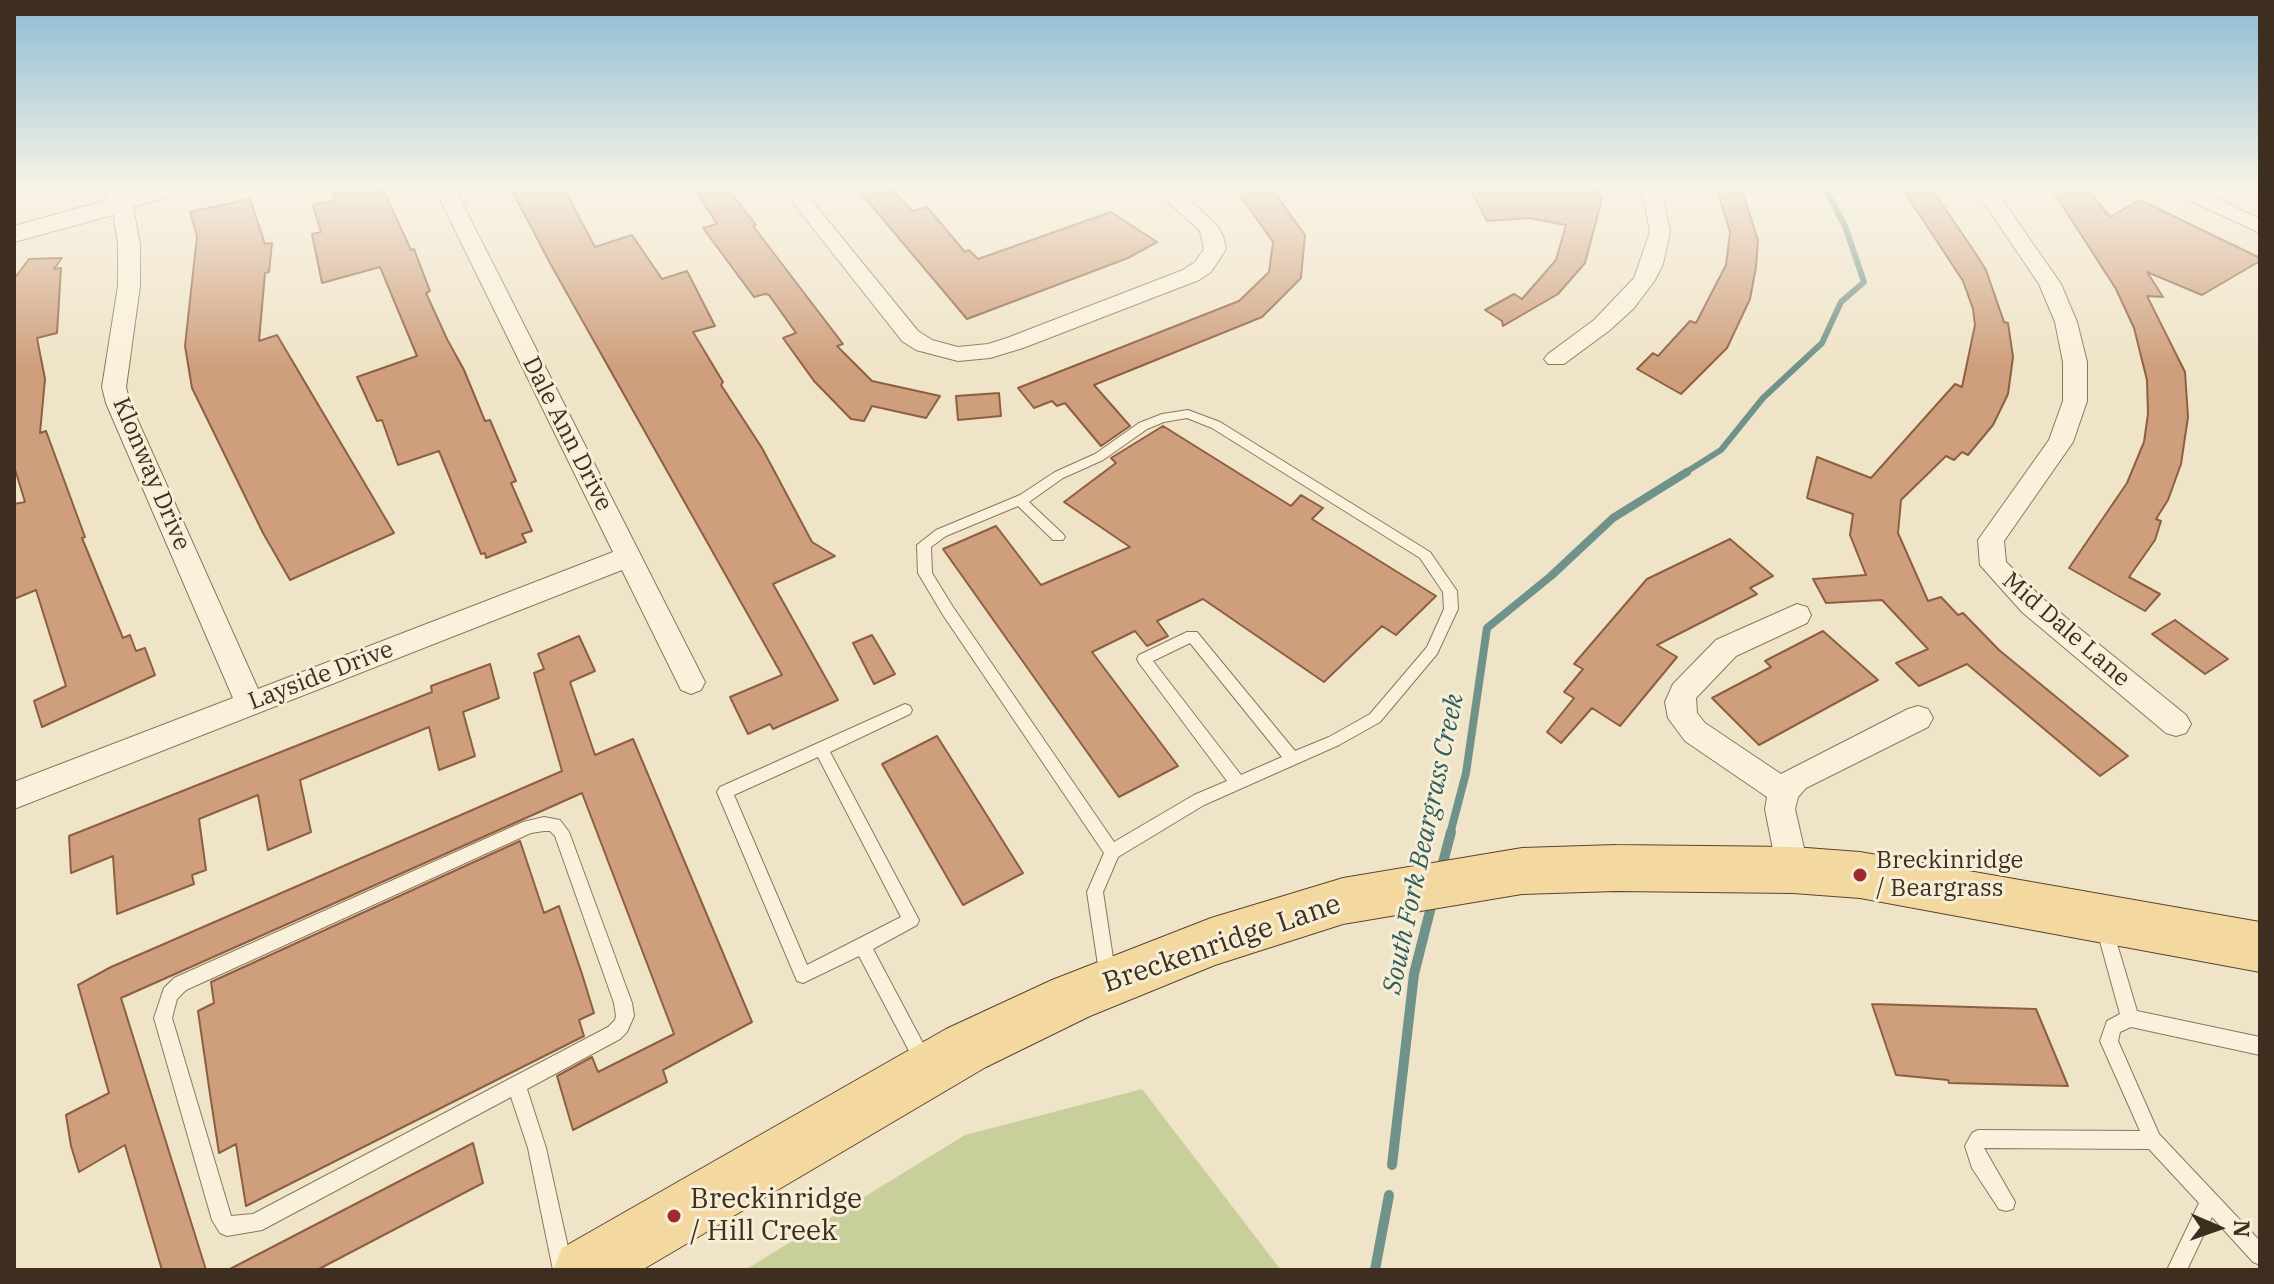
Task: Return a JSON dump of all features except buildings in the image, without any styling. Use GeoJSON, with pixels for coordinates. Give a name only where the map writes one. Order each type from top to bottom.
{"type":"FeatureCollection","features":[{"type":"Feature","properties":{"kind":"main road","name":"Breckenridge Lane"},"geometry":{"type":"LineString","coordinates":[[584,1270],[928,1070],[1058,1004],[1211,942],[1343,901],[1522,871],[1793,870],[1860,875],[2260,947]]}},
{"type":"Feature","properties":{"kind":"street","name":"Klonway Drive"},"geometry":{"type":"LineString","coordinates":[[129,245],[129,286],[114,371],[118,403],[250,704]]}},
{"type":"Feature","properties":{"kind":"street","name":"Dale Ann Drive"},"geometry":{"type":"LineString","coordinates":[[473,245],[691,682]]}},
{"type":"Feature","properties":{"kind":"street"},"geometry":{"type":"LineString","coordinates":[[837,245],[910,336],[924,345],[958,354],[990,351],[1015,343],[1191,275],[1211,258],[1215,245]]}},
{"type":"Feature","properties":{"kind":"street"},"geometry":{"type":"LineString","coordinates":[[1556,359],[1618,311],[1644,280],[1658,245]]}},
{"type":"Feature","properties":{"kind":"street","name":"Mid Dale Lane"},"geometry":{"type":"LineString","coordinates":[[2023,245],[2050,284],[2066,322],[2075,362],[2075,401],[2061,442],[1991,540],[1993,565],[2032,605],[2176,724]]}},
{"type":"Feature","properties":{"kind":"street","name":"Layside Drive"},"geometry":{"type":"LineString","coordinates":[[14,796],[629,557]]}},
{"type":"Feature","properties":{"kind":"street"},"geometry":{"type":"LineString","coordinates":[[1784,792],[1695,732],[1683,718],[1680,702],[1683,692],[1726,648],[1797,615]]}},
{"type":"Feature","properties":{"kind":"street"},"geometry":{"type":"LineString","coordinates":[[1793,870],[1780,809],[1784,792],[1795,779],[1918,718]]}},
{"type":"Feature","properties":{"kind":"lane"},"geometry":{"type":"LineString","coordinates":[[1109,982],[1095,892],[1112,852],[1199,800],[1334,741],[1375,718],[1432,650],[1451,609],[1450,591],[1425,555],[1216,425],[1188,414],[1162,418],[1143,426],[1099,457],[1059,475],[1019,500],[941,533],[924,545],[925,573],[1112,852]]}},
{"type":"Feature","properties":{"kind":"lane"},"geometry":{"type":"LineString","coordinates":[[1019,500],[1058,537]]}},
{"type":"Feature","properties":{"kind":"lane"},"geometry":{"type":"LineString","coordinates":[[1238,783],[1144,659],[1192,636],[1293,759]]}},
{"type":"Feature","properties":{"kind":"lane"},"geometry":{"type":"LineString","coordinates":[[821,749],[911,920],[803,975],[725,792],[905,710]]}},
{"type":"Feature","properties":{"kind":"lane"},"geometry":{"type":"LineString","coordinates":[[554,825],[561,832],[625,1016],[614,1033],[516,1083],[255,1223],[227,1226],[222,1220],[163,1018],[165,1005],[180,984],[529,827],[554,825]]}},
{"type":"Feature","properties":{"kind":"lane"},"geometry":{"type":"LineString","coordinates":[[2102,917],[2130,1018]]}},
{"type":"Feature","properties":{"kind":"lane"},"geometry":{"type":"LineString","coordinates":[[863,946],[928,1070]]}},
{"type":"Feature","properties":{"kind":"lane"},"geometry":{"type":"LineString","coordinates":[[2260,1046],[2130,1018],[2113,1027],[2109,1041],[2153,1140],[2260,1255]]}},
{"type":"Feature","properties":{"kind":"lane"},"geometry":{"type":"LineString","coordinates":[[516,1083],[537,1148],[563,1270]]}},
{"type":"Feature","properties":{"kind":"lane"},"geometry":{"type":"LineString","coordinates":[[2006,1202],[1979,1161],[1974,1146],[1978,1139],[2153,1140]]}},
{"type":"Feature","properties":{"kind":"lane"},"geometry":{"type":"LineString","coordinates":[[2177,1270],[2210,1201]]}},
{"type":"Feature","properties":{"kind":"green space"},"geometry":{"type":"Polygon","coordinates":[[[1142,1089],[1281,1270],[745,1270],[965,1135],[1142,1089]]]}},
{"type":"Feature","properties":{"kind":"waterway","name":"South Fork Beargrass Creek"},"geometry":{"type":"LineString","coordinates":[[1683,474],[1721,450],[1763,398],[1822,343],[1841,302],[1864,282],[1851,245]]}},
{"type":"Feature","properties":{"kind":"waterway","name":"South Fork Beargrass Creek"},"geometry":{"type":"LineString","coordinates":[[1450,834],[1466,773],[1487,628],[1551,576],[1613,518],[1687,472]]}},
{"type":"Feature","properties":{"kind":"waterway","name":"South Fork Beargrass Creek"},"geometry":{"type":"LineString","coordinates":[[1441,870],[1451,832]]}},
{"type":"Feature","properties":{"kind":"waterway","name":"South Fork Beargrass Creek"},"geometry":{"type":"LineString","coordinates":[[1392,1165],[1414,974],[1433,899]]}},
{"type":"Feature","properties":{"kind":"waterway","name":"South Fork Beargrass Creek"},"geometry":{"type":"LineString","coordinates":[[1375,1270],[1389,1195]]}},
{"type":"Feature","properties":{"kind":"place","name":"Breckinridge / Beargrass"},"geometry":{"type":"Point","coordinates":[1860,875]}},
{"type":"Feature","properties":{"kind":"place","name":"Breckinridge / Hill Creek"},"geometry":{"type":"Point","coordinates":[674,1216]}}]}
